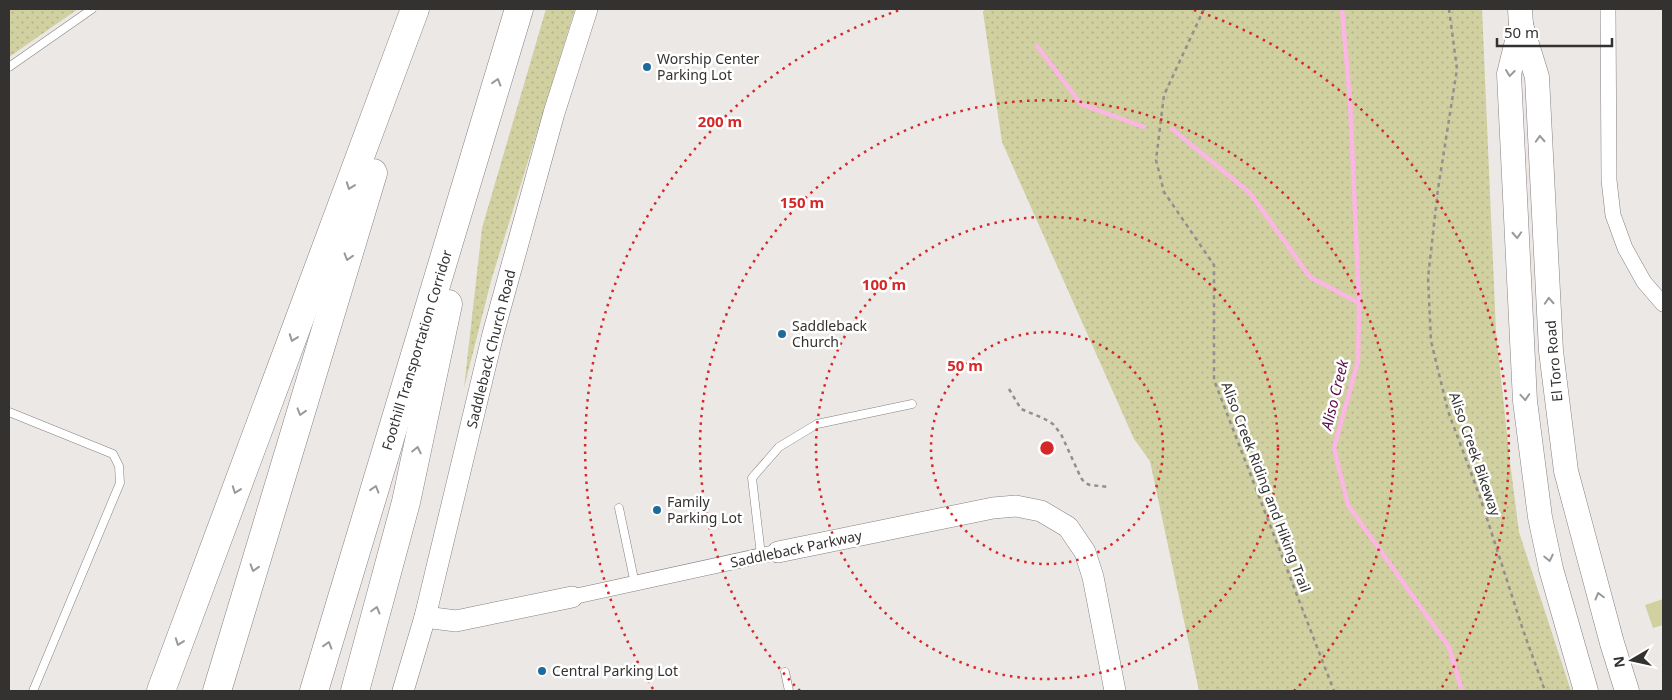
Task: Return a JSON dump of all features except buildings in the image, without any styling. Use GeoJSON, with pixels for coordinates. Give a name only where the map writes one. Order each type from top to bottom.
{"type":"FeatureCollection","features":[{"type":"Feature","properties":{"kind":"highway"},"geometry":{"type":"LineString","coordinates":[[161,691],[415,9]]}},
{"type":"Feature","properties":{"kind":"highway"},"geometry":{"type":"LineString","coordinates":[[217,691],[422,9]]}},
{"type":"Feature","properties":{"kind":"highway","name":"Foothill Transportation Corridor"},"geometry":{"type":"LineString","coordinates":[[314,691],[519,9]]}},
{"type":"Feature","properties":{"kind":"highway"},"geometry":{"type":"LineString","coordinates":[[355,691],[406,502],[488,115]]}},
{"type":"Feature","properties":{"kind":"main road","name":"Saddleback Church Road"},"geometry":{"type":"LineString","coordinates":[[403,691],[425,617],[493,334],[554,113],[588,9]]}},
{"type":"Feature","properties":{"kind":"main road","name":"El Toro Road"},"geometry":{"type":"LineString","coordinates":[[1521,17],[1509,74],[1525,401],[1540,517],[1551,570],[1586,691]]}},
{"type":"Feature","properties":{"kind":"main road","name":"El Toro Road"},"geometry":{"type":"LineString","coordinates":[[1521,17],[1537,77],[1551,351],[1566,471],[1612,643],[1627,691]]}},
{"type":"Feature","properties":{"kind":"main road","name":"Saddleback Parkway"},"geometry":{"type":"LineString","coordinates":[[770,554],[993,508],[1016,506],[1040,511],[1068,527],[1085,552],[1094,577],[1115,691]]}},
{"type":"Feature","properties":{"kind":"main road","name":"Saddleback Parkway"},"geometry":{"type":"LineString","coordinates":[[425,617],[456,621],[572,597]]}},
{"type":"Feature","properties":{"kind":"main road"},"geometry":{"type":"LineString","coordinates":[[418,691],[428,653],[425,617]]}},
{"type":"Feature","properties":{"kind":"street"},"geometry":{"type":"LineString","coordinates":[[1608,9],[1608,180],[1613,215],[1625,248],[1644,282],[1663,304]]}},
{"type":"Feature","properties":{"kind":"street","name":"Saddleback Parkway"},"geometry":{"type":"LineString","coordinates":[[572,597],[770,554]]}},
{"type":"Feature","properties":{"kind":"lane"},"geometry":{"type":"LineString","coordinates":[[9,67],[92,9]]}},
{"type":"Feature","properties":{"kind":"lane"},"geometry":{"type":"LineString","coordinates":[[770,554],[752,478],[779,446],[816,424],[912,404]]}},
{"type":"Feature","properties":{"kind":"lane"},"geometry":{"type":"LineString","coordinates":[[9,412],[112,454],[119,466],[120,483],[33,691]]}},
{"type":"Feature","properties":{"kind":"lane"},"geometry":{"type":"LineString","coordinates":[[620,508],[635,584]]}},
{"type":"Feature","properties":{"kind":"lane"},"geometry":{"type":"LineString","coordinates":[[785,672],[789,691]]}},
{"type":"Feature","properties":{"kind":"path","name":"Aliso Creek Riding and Hiking Trail"},"geometry":{"type":"LineString","coordinates":[[1204,9],[1164,95],[1156,160],[1164,192],[1214,265],[1214,380],[1334,691]]}},
{"type":"Feature","properties":{"kind":"path","name":"Aliso Creek Bikeway"},"geometry":{"type":"LineString","coordinates":[[1449,9],[1456,69],[1438,189],[1428,278],[1431,341],[1448,411],[1480,497],[1545,691]]}},
{"type":"Feature","properties":{"kind":"path"},"geometry":{"type":"LineString","coordinates":[[1009,389],[1021,409],[1053,424],[1061,434],[1085,483],[1109,487]]}},
{"type":"Feature","properties":{"kind":"green space"},"geometry":{"type":"Polygon","coordinates":[[[9,9],[78,9],[9,57],[9,9]]]}},
{"type":"Feature","properties":{"kind":"green space"},"geometry":{"type":"Polygon","coordinates":[[[546,9],[575,9],[491,281],[464,388],[482,228],[546,9]]]}},
{"type":"Feature","properties":{"kind":"green space"},"geometry":{"type":"Polygon","coordinates":[[[985,9],[1482,9],[1496,332],[1519,532],[1571,691],[1199,691],[1150,461],[1134,439],[1002,142],[983,12],[985,9]]]}},
{"type":"Feature","properties":{"kind":"green space"},"geometry":{"type":"Polygon","coordinates":[[[1663,599],[1663,625],[1653,628],[1645,605],[1663,599]]]}},
{"type":"Feature","properties":{"kind":"waterway","name":"Aliso Creek"},"geometry":{"type":"LineString","coordinates":[[1342,9],[1350,101],[1359,303],[1358,361],[1334,448],[1348,505],[1449,647],[1462,691]]}},
{"type":"Feature","properties":{"kind":"waterway"},"geometry":{"type":"LineString","coordinates":[[1037,46],[1081,104],[1144,127]]}},
{"type":"Feature","properties":{"kind":"waterway"},"geometry":{"type":"LineString","coordinates":[[1172,129],[1250,193],[1310,277],[1359,303]]}},
{"type":"Feature","properties":{"kind":"place","name":"Worship Center Parking Lot"},"geometry":{"type":"Point","coordinates":[647,67]}},
{"type":"Feature","properties":{"kind":"place","name":"Saddleback Church"},"geometry":{"type":"Point","coordinates":[782,334]}},
{"type":"Feature","properties":{"kind":"place","name":"Family Parking Lot"},"geometry":{"type":"Point","coordinates":[657,510]}},
{"type":"Feature","properties":{"kind":"place","name":"Central Parking Lot"},"geometry":{"type":"Point","coordinates":[542,671]}}]}
